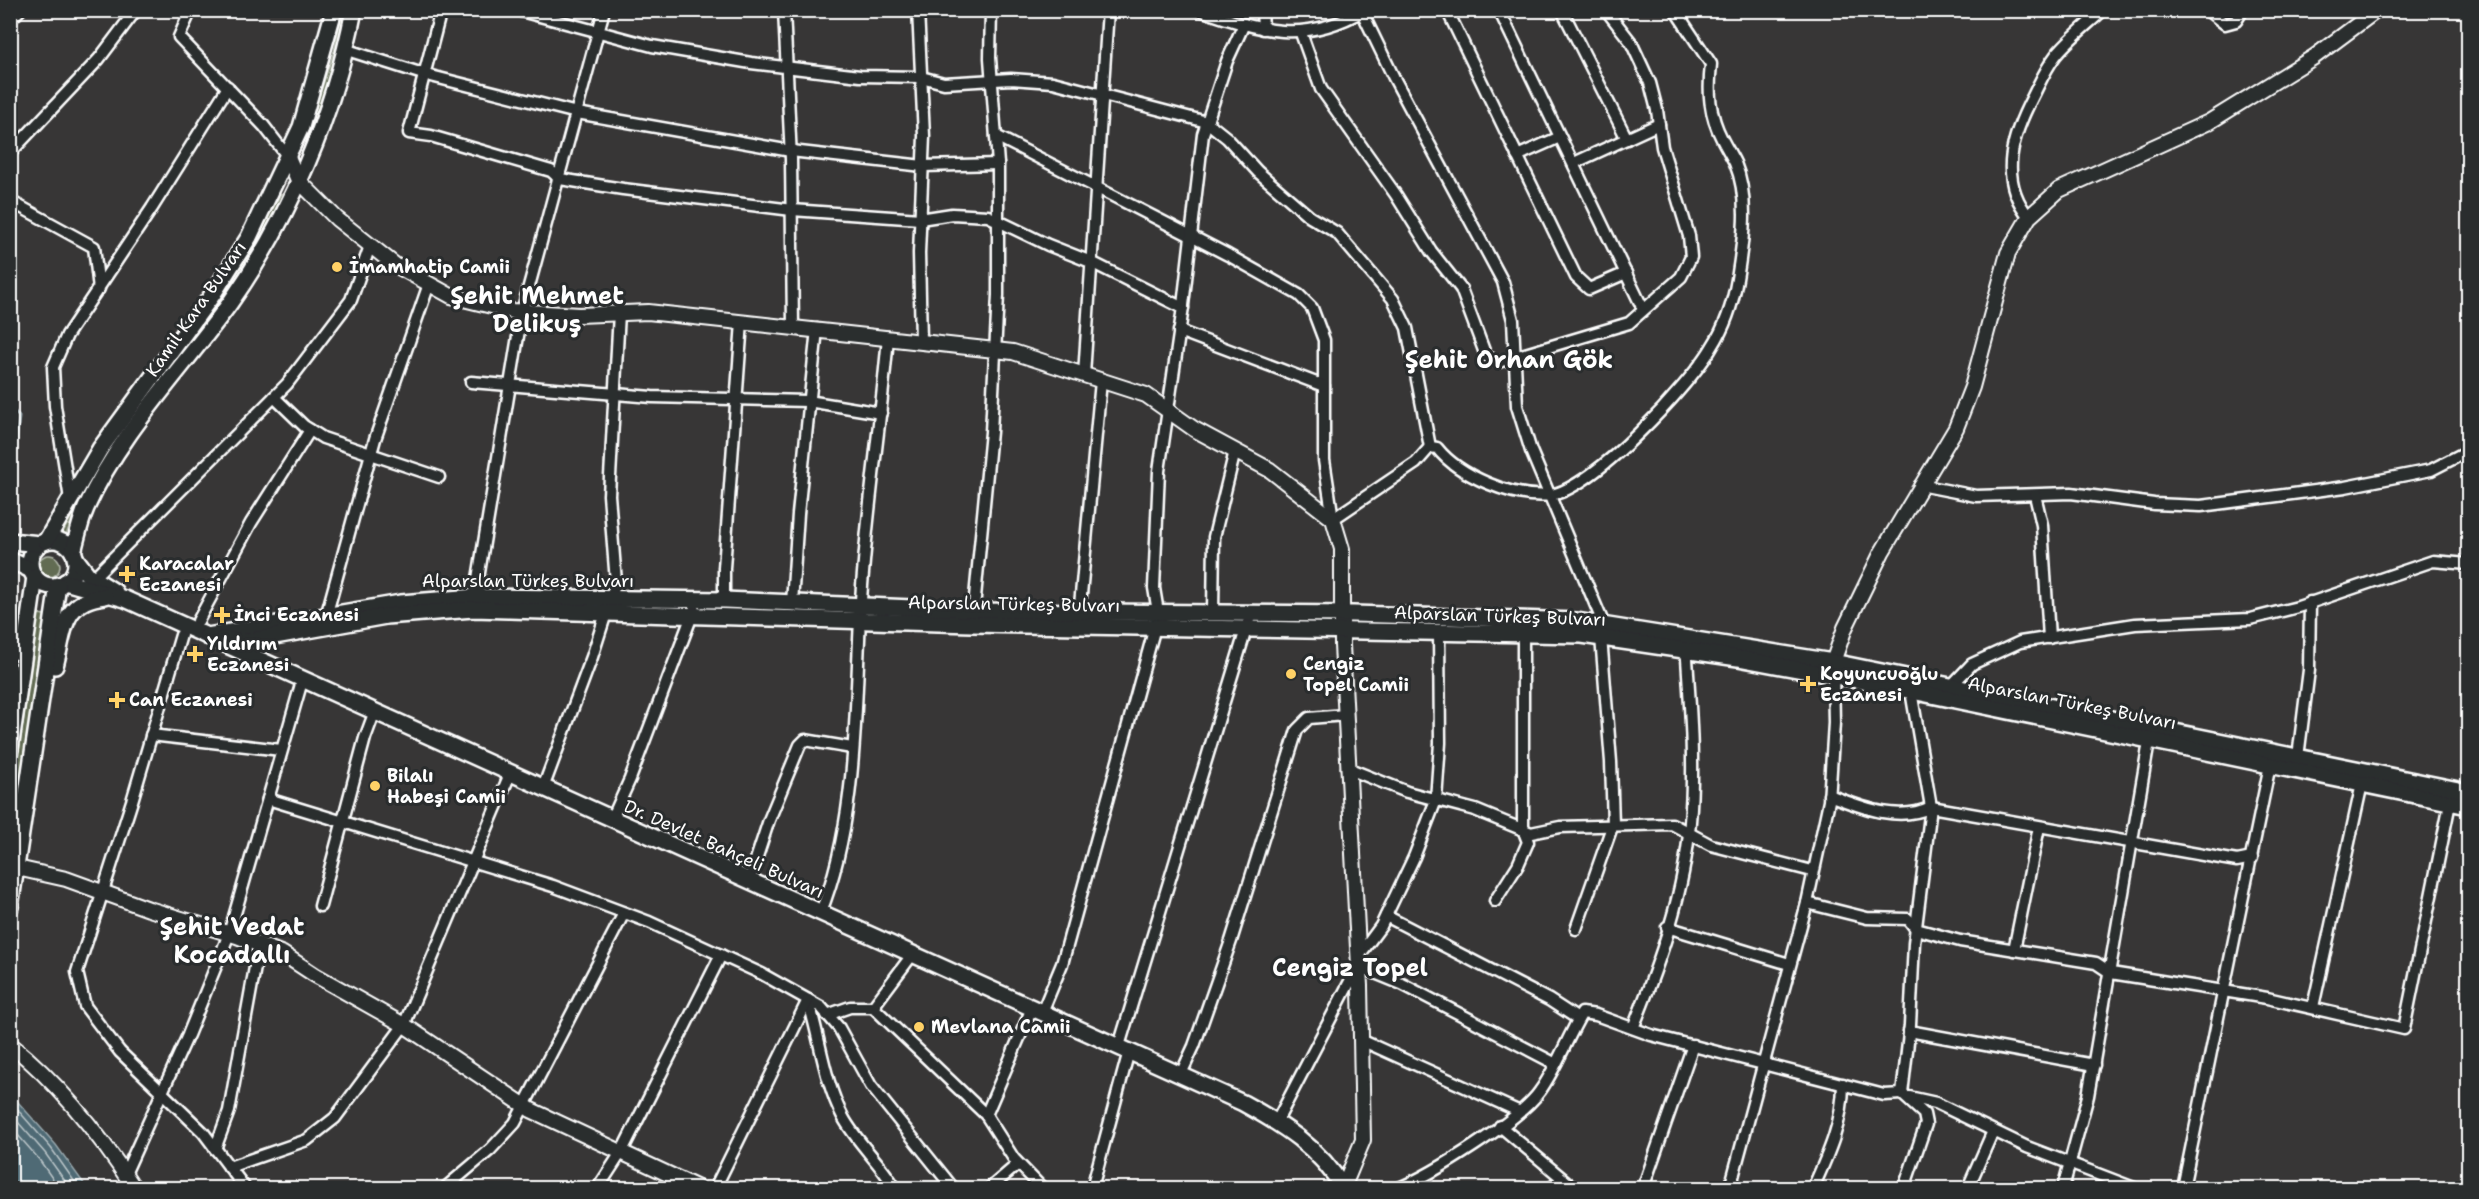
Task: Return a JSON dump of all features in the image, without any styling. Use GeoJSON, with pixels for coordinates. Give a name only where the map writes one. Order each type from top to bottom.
{"type":"FeatureCollection","features":[{"type":"Feature","properties":{"kind":"main road","name":"Kamil Kara Bulvarı"},"geometry":{"type":"LineString","coordinates":[[43,542],[113,429],[228,272],[261,213],[288,157],[309,103],[334,10]]}},
{"type":"Feature","properties":{"kind":"main road","name":"Kamil Kara Bulvarı"},"geometry":{"type":"LineString","coordinates":[[74,555],[85,511],[100,480],[131,434],[230,302],[262,251],[298,180],[324,118],[354,10]]}},
{"type":"Feature","properties":{"kind":"main road"},"geometry":{"type":"LineString","coordinates":[[10,541],[62,542],[93,578],[125,599]]}},
{"type":"Feature","properties":{"kind":"main road"},"geometry":{"type":"LineString","coordinates":[[10,749],[17,653],[33,574],[32,555],[43,542]]}},
{"type":"Feature","properties":{"kind":"main road"},"geometry":{"type":"LineString","coordinates":[[10,907],[62,584],[75,571],[74,555]]}},
{"type":"Feature","properties":{"kind":"main road"},"geometry":{"type":"LineString","coordinates":[[10,560],[33,574],[44,584],[62,584]]}},
{"type":"Feature","properties":{"kind":"main road","name":"Dr. Devlet Bahçeli Bulvarı"},"geometry":{"type":"LineString","coordinates":[[62,584],[125,599],[302,681],[375,711],[820,914],[1181,1074],[1276,1121],[1305,1141],[1325,1162],[1343,1188]]}},
{"type":"Feature","properties":{"kind":"main road"},"geometry":{"type":"LineString","coordinates":[[37,735],[72,609],[82,600],[108,596]]}},
{"type":"Feature","properties":{"kind":"main road","name":"Alparslan Türkeş Bulvarı"},"geometry":{"type":"LineString","coordinates":[[694,608],[724,600],[792,603],[861,613]]}},
{"type":"Feature","properties":{"kind":"main road","name":"Alparslan Türkeş Bulvarı"},"geometry":{"type":"LineString","coordinates":[[207,636],[325,621],[401,603],[608,605],[973,617],[1249,620],[1341,614],[1577,621],[1603,631]]}},
{"type":"Feature","properties":{"kind":"main road","name":"Alparslan Türkeş Bulvarı"},"geometry":{"type":"LineString","coordinates":[[1156,619],[1213,612],[1249,620],[1341,630],[1523,634],[1603,631],[1910,684],[2451,796],[2469,806]]}},
{"type":"Feature","properties":{"kind":"main road","name":"Alparslan Türkeş Bulvarı"},"geometry":{"type":"LineString","coordinates":[[1910,684],[1951,686],[2151,733]]}},
{"type":"Feature","properties":{"kind":"main road","name":"Alparslan Türkeş Bulvarı"},"geometry":{"type":"LineString","coordinates":[[2271,758],[2298,757],[2363,777]]}},
{"type":"Feature","properties":{"kind":"main road","name":"Alparslan Türkeş Bulvarı"},"geometry":{"type":"LineString","coordinates":[[2451,796],[2469,792]]}},
{"type":"Feature","properties":{"kind":"street"},"geometry":{"type":"LineString","coordinates":[[10,20],[20,10]]}},
{"type":"Feature","properties":{"kind":"street"},"geometry":{"type":"LineString","coordinates":[[10,153],[99,59],[136,10]]}},
{"type":"Feature","properties":{"kind":"street"},"geometry":{"type":"LineString","coordinates":[[191,10],[179,37],[228,87],[288,157],[298,180],[337,219],[395,266],[451,296],[522,312],[579,315],[648,312],[1013,352],[1146,395],[1234,451],[1270,470],[1333,519]]}},
{"type":"Feature","properties":{"kind":"street"},"geometry":{"type":"LineString","coordinates":[[441,10],[409,133],[431,136],[551,171],[560,179],[624,189],[792,210],[920,219],[961,215],[988,216],[1091,262],[1183,308]]}},
{"type":"Feature","properties":{"kind":"street"},"geometry":{"type":"LineString","coordinates":[[516,10],[652,46],[860,76],[921,77],[944,82],[992,80],[1053,82],[1207,122],[1227,138],[1258,172],[1310,217],[1337,233],[1393,299],[1407,328],[1430,447]]}},
{"type":"Feature","properties":{"kind":"street"},"geometry":{"type":"LineString","coordinates":[[474,603],[522,312],[560,179],[604,10]]}},
{"type":"Feature","properties":{"kind":"street"},"geometry":{"type":"LineString","coordinates":[[784,10],[792,210],[793,327]]}},
{"type":"Feature","properties":{"kind":"street"},"geometry":{"type":"LineString","coordinates":[[918,10],[923,166],[920,219],[921,341]]}},
{"type":"Feature","properties":{"kind":"street"},"geometry":{"type":"LineString","coordinates":[[973,617],[996,350],[998,164],[992,80],[991,10]]}},
{"type":"Feature","properties":{"kind":"street"},"geometry":{"type":"LineString","coordinates":[[1084,375],[1108,10]]}},
{"type":"Feature","properties":{"kind":"street"},"geometry":{"type":"LineString","coordinates":[[1200,10],[1263,29],[1301,33],[1363,11],[1394,78],[1503,282],[1513,320],[1516,406],[1531,452],[1603,631],[1613,824],[1576,929]]}},
{"type":"Feature","properties":{"kind":"street"},"geometry":{"type":"LineString","coordinates":[[1262,10],[1263,29]]}},
{"type":"Feature","properties":{"kind":"street"},"geometry":{"type":"LineString","coordinates":[[1447,10],[1576,277],[1589,289],[1626,273]]}},
{"type":"Feature","properties":{"kind":"street"},"geometry":{"type":"LineString","coordinates":[[1498,10],[1644,309]]}},
{"type":"Feature","properties":{"kind":"street"},"geometry":{"type":"LineString","coordinates":[[1562,10],[1627,139]]}},
{"type":"Feature","properties":{"kind":"street"},"geometry":{"type":"LineString","coordinates":[[1301,33],[1321,89],[1396,195],[1431,251],[1461,289],[1486,356],[1498,362],[1629,323],[1681,277],[1691,257],[1689,236],[1662,147],[1650,83],[1631,42],[1606,10]]}},
{"type":"Feature","properties":{"kind":"street"},"geometry":{"type":"LineString","coordinates":[[1430,447],[1437,448],[1448,462],[1486,484],[1550,495],[1579,484],[1622,448],[1691,375],[1712,347],[1729,311],[1744,228],[1742,190],[1735,163],[1710,112],[1708,87],[1711,64],[1675,10]]}},
{"type":"Feature","properties":{"kind":"street"},"geometry":{"type":"LineString","coordinates":[[2029,217],[2022,208],[2014,189],[2011,161],[2015,133],[2055,56],[2103,10]]}},
{"type":"Feature","properties":{"kind":"street"},"geometry":{"type":"LineString","coordinates":[[2207,10],[2221,23],[2229,24],[2239,19],[2243,10]]}},
{"type":"Feature","properties":{"kind":"street"},"geometry":{"type":"LineString","coordinates":[[1730,1188],[1807,903],[1829,795],[1834,723],[1833,669],[1845,627],[1882,552],[1956,428],[1972,387],[2008,253],[2029,217],[2059,190],[2209,122],[2256,94],[2377,10]]}},
{"type":"Feature","properties":{"kind":"street"},"geometry":{"type":"LineString","coordinates":[[986,1115],[1062,964],[1156,619],[1154,588],[1158,482],[1183,308],[1190,236],[1207,122],[1227,61],[1244,24]]}},
{"type":"Feature","properties":{"kind":"street"},"geometry":{"type":"LineString","coordinates":[[344,49],[423,74],[577,113],[790,151],[923,166],[998,164]]}},
{"type":"Feature","properties":{"kind":"street"},"geometry":{"type":"LineString","coordinates":[[70,499],[55,406],[53,367],[68,335],[228,87]]}},
{"type":"Feature","properties":{"kind":"street"},"geometry":{"type":"LineString","coordinates":[[1574,163],[1659,124]]}},
{"type":"Feature","properties":{"kind":"street"},"geometry":{"type":"LineString","coordinates":[[996,136],[1097,186],[1299,295],[1312,308],[1324,340],[1324,460],[1333,519],[1342,549],[1341,630],[1361,1040],[1363,1140],[1343,1188]]}},
{"type":"Feature","properties":{"kind":"street"},"geometry":{"type":"LineString","coordinates":[[1517,156],[1560,137]]}},
{"type":"Feature","properties":{"kind":"street"},"geometry":{"type":"LineString","coordinates":[[10,201],[94,247],[99,289]]}},
{"type":"Feature","properties":{"kind":"street"},"geometry":{"type":"LineString","coordinates":[[93,578],[274,397],[351,300],[370,246]]}},
{"type":"Feature","properties":{"kind":"street"},"geometry":{"type":"LineString","coordinates":[[325,621],[370,455],[429,284]]}},
{"type":"Feature","properties":{"kind":"street"},"geometry":{"type":"LineString","coordinates":[[543,788],[557,756],[616,582],[609,495],[619,313]]}},
{"type":"Feature","properties":{"kind":"street"},"geometry":{"type":"LineString","coordinates":[[724,600],[724,568],[742,321]]}},
{"type":"Feature","properties":{"kind":"street"},"geometry":{"type":"LineString","coordinates":[[792,603],[808,401],[817,329]]}},
{"type":"Feature","properties":{"kind":"street"},"geometry":{"type":"LineString","coordinates":[[1179,331],[1324,386]]}},
{"type":"Feature","properties":{"kind":"street"},"geometry":{"type":"LineString","coordinates":[[820,914],[834,879],[849,792],[861,613],[888,337]]}},
{"type":"Feature","properties":{"kind":"street"},"geometry":{"type":"LineString","coordinates":[[1079,618],[1101,381]]}},
{"type":"Feature","properties":{"kind":"street"},"geometry":{"type":"LineString","coordinates":[[471,382],[652,397],[736,397],[808,401],[881,413]]}},
{"type":"Feature","properties":{"kind":"street"},"geometry":{"type":"LineString","coordinates":[[274,397],[310,430],[324,438],[439,477]]}},
{"type":"Feature","properties":{"kind":"street"},"geometry":{"type":"LineString","coordinates":[[198,621],[250,524],[310,430]]}},
{"type":"Feature","properties":{"kind":"street"},"geometry":{"type":"LineString","coordinates":[[1333,519],[1416,463],[1430,447]]}},
{"type":"Feature","properties":{"kind":"street"},"geometry":{"type":"LineString","coordinates":[[1213,612],[1214,537],[1234,451]]}},
{"type":"Feature","properties":{"kind":"street"},"geometry":{"type":"LineString","coordinates":[[1920,485],[1976,496],[2071,493],[2154,504],[2200,506],[2345,487],[2431,470],[2469,451]]}},
{"type":"Feature","properties":{"kind":"street"},"geometry":{"type":"LineString","coordinates":[[2035,495],[2043,525],[2049,638]]}},
{"type":"Feature","properties":{"kind":"street"},"geometry":{"type":"LineString","coordinates":[[1951,686],[1972,664],[2020,642],[2135,624],[2250,619],[2310,602],[2433,561],[2469,564]]}},
{"type":"Feature","properties":{"kind":"street"},"geometry":{"type":"LineString","coordinates":[[2298,757],[2309,670],[2310,602]]}},
{"type":"Feature","properties":{"kind":"street"},"geometry":{"type":"LineString","coordinates":[[612,819],[630,779],[694,608]]}},
{"type":"Feature","properties":{"kind":"street"},"geometry":{"type":"LineString","coordinates":[[1092,1188],[1124,1048],[1249,620]]}},
{"type":"Feature","properties":{"kind":"street"},"geometry":{"type":"LineString","coordinates":[[1276,1121],[1358,961],[1386,916],[1414,856],[1436,800],[1440,743],[1439,632]]}},
{"type":"Feature","properties":{"kind":"street"},"geometry":{"type":"LineString","coordinates":[[1495,901],[1518,865],[1528,842],[1523,829],[1523,634]]}},
{"type":"Feature","properties":{"kind":"street"},"geometry":{"type":"LineString","coordinates":[[181,635],[77,972],[85,1006],[120,1052],[203,1132],[245,1188]]}},
{"type":"Feature","properties":{"kind":"street"},"geometry":{"type":"LineString","coordinates":[[1633,1028],[1677,896],[1688,834],[1693,759],[1686,644]]}},
{"type":"Feature","properties":{"kind":"street"},"geometry":{"type":"LineString","coordinates":[[125,1174],[163,1091],[229,933],[302,681]]}},
{"type":"Feature","properties":{"kind":"street"},"geometry":{"type":"LineString","coordinates":[[1905,1096],[1916,929],[1931,807],[1910,684]]}},
{"type":"Feature","properties":{"kind":"street"},"geometry":{"type":"LineString","coordinates":[[320,906],[365,738],[375,711]]}},
{"type":"Feature","properties":{"kind":"street"},"geometry":{"type":"LineString","coordinates":[[1181,1074],[1194,1046],[1231,941],[1297,730],[1309,718],[1345,715]]}},
{"type":"Feature","properties":{"kind":"street"},"geometry":{"type":"LineString","coordinates":[[2063,1188],[2094,1065],[2134,843],[2151,733]]}},
{"type":"Feature","properties":{"kind":"street"},"geometry":{"type":"LineString","coordinates":[[151,735],[281,750]]}},
{"type":"Feature","properties":{"kind":"street"},"geometry":{"type":"LineString","coordinates":[[749,881],[768,820],[800,745],[805,740],[852,748]]}},
{"type":"Feature","properties":{"kind":"street"},"geometry":{"type":"LineString","coordinates":[[2183,1188],[2271,758]]}},
{"type":"Feature","properties":{"kind":"street"},"geometry":{"type":"LineString","coordinates":[[1347,768],[1407,792],[1475,810],[1531,833],[1560,827],[1613,824],[1672,825],[1711,845],[1812,871]]}},
{"type":"Feature","properties":{"kind":"street"},"geometry":{"type":"LineString","coordinates":[[229,1167],[307,1140],[335,1118],[404,1025],[510,774]]}},
{"type":"Feature","properties":{"kind":"street"},"geometry":{"type":"LineString","coordinates":[[2313,1007],[2363,777]]}},
{"type":"Feature","properties":{"kind":"street"},"geometry":{"type":"LineString","coordinates":[[1829,795],[1861,807],[1895,814],[1920,812],[1931,807],[2237,861],[2252,858]]}},
{"type":"Feature","properties":{"kind":"street"},"geometry":{"type":"LineString","coordinates":[[1807,903],[1867,918],[1908,919],[1916,929],[1960,941],[2096,963],[2111,973],[2313,1007],[2404,1029],[2451,796]]}},
{"type":"Feature","properties":{"kind":"street"},"geometry":{"type":"LineString","coordinates":[[268,799],[553,886],[624,913],[721,955],[762,974],[808,1000],[839,1028],[871,1086],[953,1188]]}},
{"type":"Feature","properties":{"kind":"street"},"geometry":{"type":"LineString","coordinates":[[2014,950],[2039,826]]}},
{"type":"Feature","properties":{"kind":"street"},"geometry":{"type":"LineString","coordinates":[[17,868],[66,879],[229,933],[284,954],[315,975],[404,1025],[523,1105],[698,1188]]}},
{"type":"Feature","properties":{"kind":"street"},"geometry":{"type":"LineString","coordinates":[[445,1188],[490,1150],[515,1123],[624,913]]}},
{"type":"Feature","properties":{"kind":"street"},"geometry":{"type":"LineString","coordinates":[[1386,916],[1549,1000],[1578,1019]]}},
{"type":"Feature","properties":{"kind":"street"},"geometry":{"type":"LineString","coordinates":[[1667,927],[1789,964]]}},
{"type":"Feature","properties":{"kind":"street"},"geometry":{"type":"LineString","coordinates":[[215,1149],[229,1111],[259,945]]}},
{"type":"Feature","properties":{"kind":"street"},"geometry":{"type":"LineString","coordinates":[[598,1188],[622,1151],[721,955]]}},
{"type":"Feature","properties":{"kind":"street"},"geometry":{"type":"LineString","coordinates":[[873,1007],[912,955]]}},
{"type":"Feature","properties":{"kind":"street"},"geometry":{"type":"LineString","coordinates":[[1358,961],[1554,1063]]}},
{"type":"Feature","properties":{"kind":"street"},"geometry":{"type":"LineString","coordinates":[[715,1188],[808,1000]]}},
{"type":"Feature","properties":{"kind":"street"},"geometry":{"type":"LineString","coordinates":[[808,1000],[827,1076],[843,1117],[883,1167],[895,1188]]}},
{"type":"Feature","properties":{"kind":"street"},"geometry":{"type":"LineString","coordinates":[[827,1015],[850,1007],[873,1007],[986,1115],[1018,1164],[1042,1188]]}},
{"type":"Feature","properties":{"kind":"street"},"geometry":{"type":"LineString","coordinates":[[1399,1188],[1500,1126],[1540,1092],[1582,1013],[1884,1095],[1905,1096],[1936,1104],[1993,1131],[2134,1188]]}},
{"type":"Feature","properties":{"kind":"street"},"geometry":{"type":"LineString","coordinates":[[1909,1031],[2094,1065]]}},
{"type":"Feature","properties":{"kind":"street"},"geometry":{"type":"LineString","coordinates":[[1361,1040],[1518,1111]]}},
{"type":"Feature","properties":{"kind":"street"},"geometry":{"type":"LineString","coordinates":[[10,1044],[75,1106],[134,1188]]}},
{"type":"Feature","properties":{"kind":"street"},"geometry":{"type":"LineString","coordinates":[[1643,1188],[1693,1045]]}},
{"type":"Feature","properties":{"kind":"street"},"geometry":{"type":"LineString","coordinates":[[1813,1188],[1831,1148],[1843,1104],[1843,1084]]}},
{"type":"Feature","properties":{"kind":"street"},"geometry":{"type":"LineString","coordinates":[[1904,1188],[1926,1124],[1924,1114],[1905,1096]]}},
{"type":"Feature","properties":{"kind":"street"},"geometry":{"type":"LineString","coordinates":[[1500,1126],[1574,1188]]}},
{"type":"Feature","properties":{"kind":"street"},"geometry":{"type":"LineString","coordinates":[[1968,1188],[1993,1131]]}},
{"type":"Feature","properties":{"kind":"street"},"geometry":{"type":"LineString","coordinates":[[990,1188],[1018,1164]]}},
{"type":"Feature","properties":{"kind":"street"},"geometry":{"type":"LineString","coordinates":[[1551,1188],[1563,1179]]}},
{"type":"Feature","properties":{"kind":"green space"},"geometry":{"type":"Polygon","coordinates":[[[343,11],[346,11],[333,65],[312,128],[309,127],[334,51],[343,11]]]}},
{"type":"Feature","properties":{"kind":"green space"},"geometry":{"type":"Polygon","coordinates":[[[283,194],[269,224],[235,282],[97,475],[79,505],[65,538],[61,536],[105,455],[233,280],[283,194]]]}},
{"type":"Feature","properties":{"kind":"green space"},"geometry":{"type":"Polygon","coordinates":[[[49,555],[59,562],[60,566],[53,576],[49,577],[39,570],[38,566],[45,556],[49,555]]]}},
{"type":"Feature","properties":{"kind":"green space"},"geometry":{"type":"Polygon","coordinates":[[[38,614],[45,615],[11,854],[11,810],[38,614]]]}},
{"type":"Feature","properties":{"kind":"water"},"geometry":{"type":"Polygon","coordinates":[[[10,1093],[56,1145],[87,1188],[23,1188],[11,1178],[10,1093]]]}},
{"type":"Feature","properties":{"kind":"waterway"},"geometry":{"type":"LineString","coordinates":[[10,406],[19,417],[10,494]]}},
{"type":"Feature","properties":{"kind":"place","name":"İmamhatip Camii"},"geometry":{"type":"Point","coordinates":[337,267]}},
{"type":"Feature","properties":{"kind":"place","name":"Karacalar Eczanesi"},"geometry":{"type":"Point","coordinates":[127,574]}},
{"type":"Feature","properties":{"kind":"place","name":"İnci Eczanesi"},"geometry":{"type":"Point","coordinates":[222,615]}},
{"type":"Feature","properties":{"kind":"place","name":"Yıldırım Eczanesi"},"geometry":{"type":"Point","coordinates":[195,654]}},
{"type":"Feature","properties":{"kind":"place","name":"Cengiz Topel Camii"},"geometry":{"type":"Point","coordinates":[1291,674]}},
{"type":"Feature","properties":{"kind":"place","name":"Koyuncuoğlu Eczanesi"},"geometry":{"type":"Point","coordinates":[1808,684]}},
{"type":"Feature","properties":{"kind":"place","name":"Can Eczanesi"},"geometry":{"type":"Point","coordinates":[117,700]}},
{"type":"Feature","properties":{"kind":"place","name":"Bilalı Habeşi Camii"},"geometry":{"type":"Point","coordinates":[375,786]}},
{"type":"Feature","properties":{"kind":"place","name":"Mevlana Camii"},"geometry":{"type":"Point","coordinates":[919,1027]}},
{"type":"Feature","properties":{"kind":"district","name":"Şehit Mehmet Delikuş"},"geometry":{"type":"Point","coordinates":[537,310]}},
{"type":"Feature","properties":{"kind":"district","name":"Şehit Orhan Gök"},"geometry":{"type":"Point","coordinates":[1509,360]}},
{"type":"Feature","properties":{"kind":"district","name":"Şehit Vedat Kocadallı"},"geometry":{"type":"Point","coordinates":[232,941]}},
{"type":"Feature","properties":{"kind":"district","name":"Cengiz Topel"},"geometry":{"type":"Point","coordinates":[1350,968]}}]}
